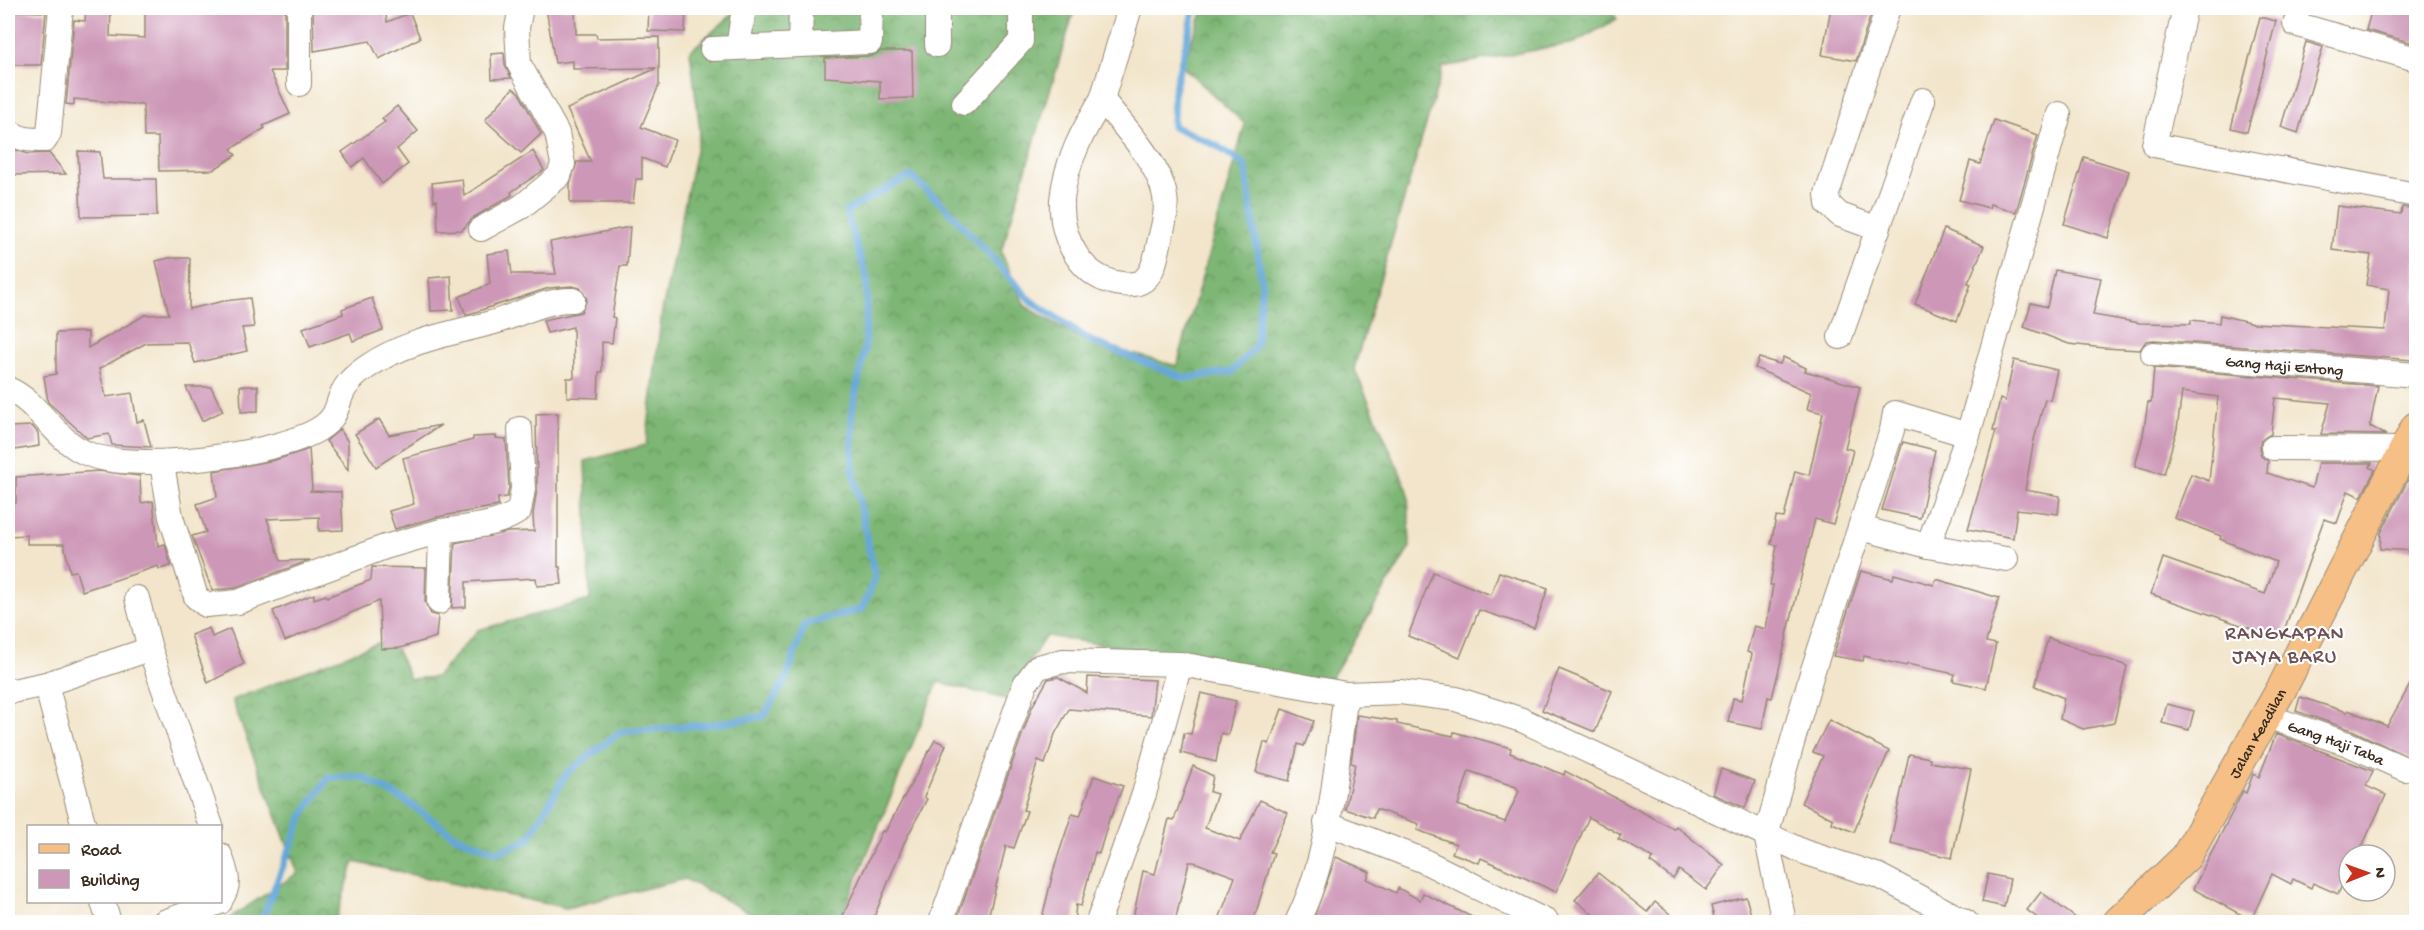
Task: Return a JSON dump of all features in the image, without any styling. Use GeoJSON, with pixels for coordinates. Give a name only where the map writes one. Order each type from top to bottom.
{"type":"FeatureCollection","features":[{"type":"Feature","properties":{"kind":"main road","name":"Jalan Keadilan"},"geometry":{"type":"LineString","coordinates":[[2118,922],[2186,857],[2266,716],[2411,438]]}},
{"type":"Feature","properties":{"kind":"street"},"geometry":{"type":"LineString","coordinates":[[8,130],[16,137],[31,140],[45,141],[50,133],[61,8]]}},
{"type":"Feature","properties":{"kind":"street"},"geometry":{"type":"LineString","coordinates":[[299,8],[299,84]]}},
{"type":"Feature","properties":{"kind":"street"},"geometry":{"type":"LineString","coordinates":[[481,229],[521,207],[559,176],[563,164],[557,133],[519,64],[517,28],[521,8]]}},
{"type":"Feature","properties":{"kind":"street"},"geometry":{"type":"LineString","coordinates":[[738,47],[744,8]]}},
{"type":"Feature","properties":{"kind":"street"},"geometry":{"type":"LineString","coordinates":[[800,45],[801,8]]}},
{"type":"Feature","properties":{"kind":"street"},"geometry":{"type":"LineString","coordinates":[[712,49],[870,42],[871,8]]}},
{"type":"Feature","properties":{"kind":"street"},"geometry":{"type":"LineString","coordinates":[[937,8],[937,45]]}},
{"type":"Feature","properties":{"kind":"street"},"geometry":{"type":"LineString","coordinates":[[964,103],[1021,41],[1021,8]]}},
{"type":"Feature","properties":{"kind":"street"},"geometry":{"type":"LineString","coordinates":[[1102,99],[1151,162],[1162,186],[1167,211],[1153,268],[1144,280],[1132,285],[1099,279],[1083,267],[1074,251],[1063,221],[1062,199],[1074,149],[1102,99],[1130,8]]}},
{"type":"Feature","properties":{"kind":"street"},"geometry":{"type":"LineString","coordinates":[[1878,229],[1840,215],[1828,204],[1827,194],[1888,8]]}},
{"type":"Feature","properties":{"kind":"street"},"geometry":{"type":"LineString","coordinates":[[2185,8],[2154,145],[2416,195]]}},
{"type":"Feature","properties":{"kind":"street"},"geometry":{"type":"LineString","coordinates":[[2295,24],[2416,59]]}},
{"type":"Feature","properties":{"kind":"street"},"geometry":{"type":"LineString","coordinates":[[1840,337],[1923,100]]}},
{"type":"Feature","properties":{"kind":"street"},"geometry":{"type":"LineString","coordinates":[[1928,546],[1968,435],[2059,114]]}},
{"type":"Feature","properties":{"kind":"street"},"geometry":{"type":"LineString","coordinates":[[8,389],[29,404],[71,445],[89,455],[124,463],[162,464],[291,441],[320,429],[338,411],[346,385],[368,366],[432,339],[541,306],[573,300]]}},
{"type":"Feature","properties":{"kind":"street","name":"Gang Haji Entong"},"geometry":{"type":"LineString","coordinates":[[2153,354],[2416,375]]}},
{"type":"Feature","properties":{"kind":"street"},"geometry":{"type":"LineString","coordinates":[[1784,922],[1766,835],[1812,673],[1861,528],[1892,430],[1895,413],[1968,435]]}},
{"type":"Feature","properties":{"kind":"street"},"geometry":{"type":"LineString","coordinates":[[162,464],[174,527],[196,597],[206,604],[238,602],[385,547],[441,531],[489,523],[512,516],[519,511],[523,489],[520,429]]}},
{"type":"Feature","properties":{"kind":"street"},"geometry":{"type":"LineString","coordinates":[[2273,448],[2411,438]]}},
{"type":"Feature","properties":{"kind":"street"},"geometry":{"type":"LineString","coordinates":[[1861,528],[1928,546],[2006,559]]}},
{"type":"Feature","properties":{"kind":"street"},"geometry":{"type":"LineString","coordinates":[[439,602],[441,531]]}},
{"type":"Feature","properties":{"kind":"street"},"geometry":{"type":"LineString","coordinates":[[137,598],[150,649],[211,825]]}},
{"type":"Feature","properties":{"kind":"street"},"geometry":{"type":"LineString","coordinates":[[8,693],[46,684],[150,649]]}},
{"type":"Feature","properties":{"kind":"street"},"geometry":{"type":"LineString","coordinates":[[940,922],[1025,684],[1038,667],[1063,662],[1180,664],[1346,694],[1400,692],[1456,699],[1522,720],[1804,852],[1880,876],[1966,922]]}},
{"type":"Feature","properties":{"kind":"street"},"geometry":{"type":"LineString","coordinates":[[1098,922],[1144,794],[1180,664]]}},
{"type":"Feature","properties":{"kind":"street"},"geometry":{"type":"LineString","coordinates":[[46,684],[84,825]]}},
{"type":"Feature","properties":{"kind":"street"},"geometry":{"type":"LineString","coordinates":[[1297,922],[1311,891],[1326,823],[1346,694]]}},
{"type":"Feature","properties":{"kind":"street","name":"Gang Haji Taba"},"geometry":{"type":"LineString","coordinates":[[2266,716],[2348,744],[2405,769]]}},
{"type":"Feature","properties":{"kind":"street"},"geometry":{"type":"LineString","coordinates":[[1326,823],[1422,860],[1546,922]]}},
{"type":"Feature","properties":{"kind":"street"},"geometry":{"type":"LineString","coordinates":[[222,861],[227,875],[228,891],[222,898]]}},
{"type":"Feature","properties":{"kind":"street"},"geometry":{"type":"LineString","coordinates":[[104,903],[109,922]]}},
{"type":"Feature","properties":{"kind":"street"},"geometry":{"type":"LineString","coordinates":[[164,922],[215,903]]}},
{"type":"Feature","properties":{"kind":"green space"},"geometry":{"type":"Polygon","coordinates":[[[740,8],[1075,8],[1001,252],[1025,306],[1085,341],[1177,366],[1245,124],[1182,66],[1204,8],[1610,8],[1617,19],[1574,43],[1443,67],[1354,368],[1408,491],[1410,547],[1324,690],[1232,664],[1046,636],[1005,699],[938,682],[839,922],[768,922],[685,879],[566,908],[354,862],[335,922],[210,922],[228,919],[298,873],[232,700],[391,638],[410,679],[436,677],[478,630],[590,600],[585,461],[646,445],[662,311],[700,131],[690,51],[740,8]]]}},
{"type":"Feature","properties":{"kind":"building"},"geometry":{"type":"Polygon","coordinates":[[[86,8],[111,8],[110,36],[145,38],[145,8],[285,8],[285,71],[270,71],[290,114],[263,126],[265,128],[231,149],[236,155],[213,170],[159,171],[158,137],[144,137],[143,105],[74,99],[74,105],[66,104],[74,20],[85,21],[86,8]]]}},
{"type":"Feature","properties":{"kind":"building"},"geometry":{"type":"Polygon","coordinates":[[[313,8],[385,8],[387,22],[410,13],[420,38],[379,59],[370,41],[314,51],[313,8]]]}},
{"type":"Feature","properties":{"kind":"building"},"geometry":{"type":"Polygon","coordinates":[[[546,8],[575,8],[576,34],[596,34],[597,38],[659,37],[659,85],[641,127],[675,140],[665,167],[642,158],[642,179],[636,179],[633,203],[570,203],[570,184],[577,162],[591,162],[567,109],[657,68],[573,69],[573,61],[555,63],[546,8]]]}},
{"type":"Feature","properties":{"kind":"building"},"geometry":{"type":"Polygon","coordinates":[[[649,8],[686,8],[685,32],[648,31],[649,8]]]}},
{"type":"Feature","properties":{"kind":"building"},"geometry":{"type":"Polygon","coordinates":[[[1831,8],[1873,8],[1856,61],[1822,55],[1831,8]]]}},
{"type":"Feature","properties":{"kind":"building"},"geometry":{"type":"Polygon","coordinates":[[[2372,8],[2416,8],[2416,44],[2366,30],[2372,8]]]}},
{"type":"Feature","properties":{"kind":"building"},"geometry":{"type":"Polygon","coordinates":[[[13,11],[46,12],[41,65],[11,65],[13,11]]]}},
{"type":"Feature","properties":{"kind":"building"},"geometry":{"type":"Polygon","coordinates":[[[2260,17],[2276,21],[2247,132],[2231,128],[2260,17]]]}},
{"type":"Feature","properties":{"kind":"building"},"geometry":{"type":"Polygon","coordinates":[[[2306,42],[2323,47],[2298,133],[2281,127],[2306,42]]]}},
{"type":"Feature","properties":{"kind":"building"},"geometry":{"type":"Polygon","coordinates":[[[881,51],[912,51],[913,98],[880,99],[880,81],[825,77],[825,58],[871,56],[881,51]]]}},
{"type":"Feature","properties":{"kind":"building"},"geometry":{"type":"Polygon","coordinates":[[[504,53],[505,65],[511,78],[492,79],[491,54],[504,53]]]}},
{"type":"Feature","properties":{"kind":"building"},"geometry":{"type":"Polygon","coordinates":[[[513,88],[519,93],[541,134],[521,153],[485,120],[513,88]]]}},
{"type":"Feature","properties":{"kind":"building"},"geometry":{"type":"Polygon","coordinates":[[[397,106],[418,131],[397,149],[408,164],[382,184],[364,158],[352,167],[342,152],[385,122],[382,119],[397,106]]]}},
{"type":"Feature","properties":{"kind":"building"},"geometry":{"type":"Polygon","coordinates":[[[1994,120],[2038,135],[2016,212],[1990,204],[1989,208],[1959,200],[1970,161],[1980,164],[1994,120]]]}},
{"type":"Feature","properties":{"kind":"building"},"geometry":{"type":"Polygon","coordinates":[[[8,147],[28,154],[49,153],[66,174],[8,175],[8,147]]]}},
{"type":"Feature","properties":{"kind":"building"},"geometry":{"type":"Polygon","coordinates":[[[78,151],[100,152],[103,179],[156,179],[157,216],[81,217],[78,151]]]}},
{"type":"Feature","properties":{"kind":"building"},"geometry":{"type":"Polygon","coordinates":[[[533,151],[544,170],[511,192],[512,195],[474,217],[462,230],[438,231],[437,200],[434,201],[432,183],[462,179],[464,196],[533,151]]]}},
{"type":"Feature","properties":{"kind":"building"},"geometry":{"type":"Polygon","coordinates":[[[2084,157],[2129,171],[2108,238],[2064,224],[2084,157]]]}},
{"type":"Feature","properties":{"kind":"building"},"geometry":{"type":"Polygon","coordinates":[[[2337,206],[2401,214],[2402,207],[2416,209],[2416,331],[2414,330],[2413,360],[2154,340],[2146,341],[2140,350],[2104,348],[2069,344],[2024,327],[2031,303],[2047,307],[2055,270],[2101,278],[2093,315],[2140,323],[2191,324],[2191,320],[2219,323],[2220,315],[2253,323],[2385,330],[2389,289],[2366,285],[2371,255],[2332,250],[2337,206]]]}},
{"type":"Feature","properties":{"kind":"building"},"geometry":{"type":"Polygon","coordinates":[[[630,227],[627,266],[620,266],[612,317],[615,318],[612,343],[602,342],[602,372],[599,372],[598,398],[567,397],[567,378],[574,378],[573,327],[547,333],[543,320],[581,312],[587,299],[580,288],[572,286],[549,288],[466,315],[459,297],[490,284],[487,254],[509,251],[512,274],[556,274],[550,242],[630,227]]]}},
{"type":"Feature","properties":{"kind":"building"},"geometry":{"type":"Polygon","coordinates":[[[1944,229],[1984,246],[1968,283],[1971,284],[1957,321],[1915,304],[1944,229]]]}},
{"type":"Feature","properties":{"kind":"building"},"geometry":{"type":"Polygon","coordinates":[[[169,258],[190,258],[189,309],[250,298],[254,327],[242,328],[247,351],[195,363],[188,342],[146,343],[99,369],[106,397],[132,393],[137,422],[144,420],[151,447],[112,445],[109,434],[87,438],[48,402],[44,376],[56,374],[56,333],[88,332],[88,348],[145,315],[169,314],[156,261],[169,258]]]}},
{"type":"Feature","properties":{"kind":"building"},"geometry":{"type":"Polygon","coordinates":[[[451,276],[453,310],[431,311],[429,278],[451,276]]]}},
{"type":"Feature","properties":{"kind":"building"},"geometry":{"type":"Polygon","coordinates":[[[372,298],[383,330],[353,341],[350,333],[310,347],[303,328],[343,314],[342,309],[372,298]]]}},
{"type":"Feature","properties":{"kind":"building"},"geometry":{"type":"Polygon","coordinates":[[[1783,357],[1806,368],[1805,371],[1860,387],[1845,448],[1853,450],[1838,509],[1833,524],[1815,519],[1772,698],[1768,697],[1762,729],[1728,722],[1733,698],[1742,700],[1752,654],[1747,652],[1754,626],[1766,629],[1777,545],[1771,544],[1776,517],[1784,518],[1795,471],[1809,475],[1823,413],[1807,409],[1811,393],[1755,368],[1759,358],[1780,364],[1783,357]]]}},
{"type":"Feature","properties":{"kind":"building"},"geometry":{"type":"Polygon","coordinates":[[[2014,360],[2057,370],[2050,400],[2045,399],[2034,440],[2025,490],[2060,496],[2058,514],[2017,509],[2013,538],[1968,529],[1996,431],[1993,431],[2000,399],[2005,401],[2014,360]]]}},
{"type":"Feature","properties":{"kind":"building"},"geometry":{"type":"Polygon","coordinates":[[[2154,368],[2378,386],[2370,426],[2386,435],[2321,434],[2330,403],[2275,398],[2271,434],[2261,440],[2259,447],[2261,456],[2268,461],[2267,473],[2312,488],[2318,463],[2372,463],[2370,467],[2375,470],[2361,497],[2348,491],[2337,523],[2324,519],[2281,639],[2151,594],[2163,558],[2265,594],[2276,562],[2220,539],[2221,536],[2174,518],[2191,474],[2209,481],[2218,397],[2182,392],[2177,429],[2164,474],[2135,466],[2143,436],[2148,402],[2151,403],[2154,368]]]}},
{"type":"Feature","properties":{"kind":"building"},"geometry":{"type":"Polygon","coordinates":[[[240,386],[258,386],[258,411],[241,412],[240,386]]]}},
{"type":"Feature","properties":{"kind":"building"},"geometry":{"type":"Polygon","coordinates":[[[186,387],[211,387],[223,411],[202,421],[186,387]]]}},
{"type":"Feature","properties":{"kind":"building"},"geometry":{"type":"Polygon","coordinates":[[[558,413],[558,567],[560,567],[562,584],[537,586],[536,578],[466,582],[466,607],[452,608],[455,543],[508,532],[534,531],[533,514],[537,489],[536,414],[558,413]]]}},
{"type":"Feature","properties":{"kind":"building"},"geometry":{"type":"Polygon","coordinates":[[[379,419],[389,435],[441,425],[376,467],[355,434],[379,419]]]}},
{"type":"Feature","properties":{"kind":"building"},"geometry":{"type":"Polygon","coordinates":[[[32,426],[38,433],[39,446],[8,451],[8,427],[32,426]]]}},
{"type":"Feature","properties":{"kind":"building"},"geometry":{"type":"Polygon","coordinates":[[[340,429],[348,442],[348,470],[326,441],[340,429]]]}},
{"type":"Feature","properties":{"kind":"building"},"geometry":{"type":"Polygon","coordinates":[[[496,436],[496,438],[506,439],[509,488],[507,497],[498,498],[498,506],[437,517],[395,529],[389,511],[414,504],[403,458],[473,440],[473,437],[496,436]]]}},
{"type":"Feature","properties":{"kind":"building"},"geometry":{"type":"Polygon","coordinates":[[[1903,442],[1935,450],[1920,518],[1882,510],[1903,442]]]}},
{"type":"Feature","properties":{"kind":"building"},"geometry":{"type":"Polygon","coordinates":[[[309,449],[312,489],[310,491],[341,492],[343,530],[319,531],[319,517],[267,519],[281,561],[310,560],[235,588],[212,590],[192,536],[206,532],[197,504],[217,497],[214,471],[275,460],[309,449]]]}},
{"type":"Feature","properties":{"kind":"building"},"geometry":{"type":"Polygon","coordinates":[[[2416,464],[2416,551],[2380,549],[2381,533],[2416,464]]]}},
{"type":"Feature","properties":{"kind":"building"},"geometry":{"type":"Polygon","coordinates":[[[99,471],[140,476],[141,503],[153,501],[158,546],[165,544],[171,566],[159,569],[158,566],[82,591],[76,571],[70,572],[64,544],[27,544],[27,535],[8,536],[8,503],[16,503],[16,477],[99,471]]]}},
{"type":"Feature","properties":{"kind":"building"},"geometry":{"type":"Polygon","coordinates":[[[372,567],[426,568],[425,602],[431,614],[438,616],[436,637],[400,648],[381,649],[379,601],[285,641],[273,611],[314,594],[314,599],[326,595],[327,597],[371,580],[372,567]]]}},
{"type":"Feature","properties":{"kind":"building"},"geometry":{"type":"Polygon","coordinates":[[[1861,571],[1893,579],[1894,574],[1934,585],[1936,579],[1999,598],[1986,642],[1996,644],[1986,688],[1953,681],[1955,674],[1864,656],[1863,661],[1833,656],[1861,571]]]}},
{"type":"Feature","properties":{"kind":"building"},"geometry":{"type":"Polygon","coordinates":[[[1433,572],[1491,595],[1499,572],[1548,588],[1534,628],[1479,610],[1460,657],[1408,636],[1433,572]]]}},
{"type":"Feature","properties":{"kind":"building"},"geometry":{"type":"Polygon","coordinates":[[[209,628],[212,637],[230,629],[244,664],[208,683],[191,635],[209,628]]]}},
{"type":"Feature","properties":{"kind":"building"},"geometry":{"type":"Polygon","coordinates":[[[2048,638],[2127,666],[2114,723],[2083,729],[2060,719],[2064,698],[2035,686],[2048,638]]]}},
{"type":"Feature","properties":{"kind":"building"},"geometry":{"type":"Polygon","coordinates":[[[1559,669],[1612,691],[1595,732],[1542,710],[1559,669]]]}},
{"type":"Feature","properties":{"kind":"building"},"geometry":{"type":"Polygon","coordinates":[[[2416,674],[2416,761],[2354,731],[2296,711],[2300,697],[2347,712],[2348,710],[2387,726],[2416,674]]]}},
{"type":"Feature","properties":{"kind":"building"},"geometry":{"type":"Polygon","coordinates":[[[1058,677],[1087,693],[1088,677],[1155,680],[1151,716],[1069,709],[1055,734],[1045,764],[1038,761],[1023,810],[1027,811],[1014,848],[1006,846],[987,922],[956,922],[1032,707],[1048,679],[1058,677]]]}},
{"type":"Feature","properties":{"kind":"building"},"geometry":{"type":"Polygon","coordinates":[[[1201,693],[1236,701],[1228,735],[1221,733],[1216,762],[1181,753],[1184,733],[1191,734],[1201,693]]]}},
{"type":"Feature","properties":{"kind":"building"},"geometry":{"type":"Polygon","coordinates":[[[2167,704],[2194,711],[2189,730],[2162,723],[2167,704]]]}},
{"type":"Feature","properties":{"kind":"building"},"geometry":{"type":"Polygon","coordinates":[[[1282,709],[1314,721],[1304,746],[1298,744],[1289,781],[1256,772],[1264,742],[1269,744],[1282,709]]]}},
{"type":"Feature","properties":{"kind":"building"},"geometry":{"type":"Polygon","coordinates":[[[1357,715],[1397,721],[1397,724],[1453,736],[1454,732],[1511,748],[1510,753],[1564,775],[1565,771],[1674,829],[1676,826],[1724,865],[1706,890],[1679,870],[1673,879],[1650,862],[1653,858],[1618,839],[1621,835],[1589,817],[1556,892],[1481,858],[1479,863],[1452,853],[1456,844],[1417,830],[1419,824],[1376,809],[1373,818],[1345,809],[1355,764],[1351,763],[1357,715]],[[1469,771],[1458,805],[1505,822],[1519,791],[1516,787],[1469,771]]]}},
{"type":"Feature","properties":{"kind":"building"},"geometry":{"type":"Polygon","coordinates":[[[1829,720],[1889,751],[1854,832],[1832,823],[1833,819],[1801,803],[1823,756],[1813,752],[1829,720]]]}},
{"type":"Feature","properties":{"kind":"building"},"geometry":{"type":"Polygon","coordinates":[[[2276,734],[2373,771],[2366,786],[2386,795],[2364,843],[2337,843],[2337,894],[2313,883],[2311,888],[2293,879],[2291,884],[2272,874],[2251,920],[2193,889],[2243,791],[2246,793],[2253,774],[2259,777],[2276,734]]]}},
{"type":"Feature","properties":{"kind":"building"},"geometry":{"type":"Polygon","coordinates":[[[935,740],[946,745],[924,797],[927,799],[904,843],[872,922],[840,922],[882,831],[885,832],[935,740]]]}},
{"type":"Feature","properties":{"kind":"building"},"geometry":{"type":"Polygon","coordinates":[[[1909,754],[1930,758],[1930,762],[1971,769],[1952,858],[1890,844],[1909,754]]]}},
{"type":"Feature","properties":{"kind":"building"},"geometry":{"type":"Polygon","coordinates":[[[1193,766],[1213,776],[1210,792],[1217,794],[1205,828],[1240,841],[1260,800],[1288,813],[1270,852],[1274,853],[1253,922],[1218,922],[1235,877],[1189,862],[1175,922],[1132,922],[1143,871],[1155,874],[1169,819],[1174,820],[1193,766]]]}},
{"type":"Feature","properties":{"kind":"building"},"geometry":{"type":"Polygon","coordinates":[[[1721,769],[1755,781],[1745,808],[1713,794],[1721,769]]]}},
{"type":"Feature","properties":{"kind":"building"},"geometry":{"type":"Polygon","coordinates":[[[1094,776],[1123,786],[1110,816],[1099,854],[1095,852],[1081,906],[1076,905],[1074,922],[1041,922],[1055,865],[1072,814],[1080,816],[1094,776]]]}},
{"type":"Feature","properties":{"kind":"building"},"geometry":{"type":"Polygon","coordinates":[[[1336,857],[1370,872],[1367,879],[1396,893],[1398,888],[1420,900],[1423,893],[1482,922],[1312,922],[1336,857]]]}},
{"type":"Feature","properties":{"kind":"building"},"geometry":{"type":"Polygon","coordinates":[[[1598,873],[1647,912],[1655,902],[1680,922],[1602,922],[1575,900],[1598,873]]]}},
{"type":"Feature","properties":{"kind":"building"},"geometry":{"type":"Polygon","coordinates":[[[1988,874],[2010,879],[2004,907],[1982,902],[1988,874]]]}},
{"type":"Feature","properties":{"kind":"building"},"geometry":{"type":"Polygon","coordinates":[[[2041,892],[2081,922],[2043,922],[2027,910],[2041,892]]]}},
{"type":"Feature","properties":{"kind":"building"},"geometry":{"type":"Polygon","coordinates":[[[1746,897],[1753,922],[1715,922],[1711,906],[1746,897]]]}},
{"type":"Feature","properties":{"kind":"waterway"},"geometry":{"type":"LineString","coordinates":[[261,922],[304,813],[329,777],[362,777],[406,801],[455,836],[498,852],[528,840],[566,774],[620,732],[715,724],[764,716],[786,679],[805,624],[862,609],[875,578],[853,470],[852,411],[865,348],[867,279],[846,211],[910,176],[947,208],[1031,301],[1091,341],[1185,378],[1232,372],[1256,346],[1262,283],[1245,165],[1217,146],[1173,126],[1174,91],[1195,8]]}},
{"type":"Feature","properties":{"kind":"district","name":"RANGKAPAN JAYA BARU"},"geometry":{"type":"Point","coordinates":[2285,644]}}]}
